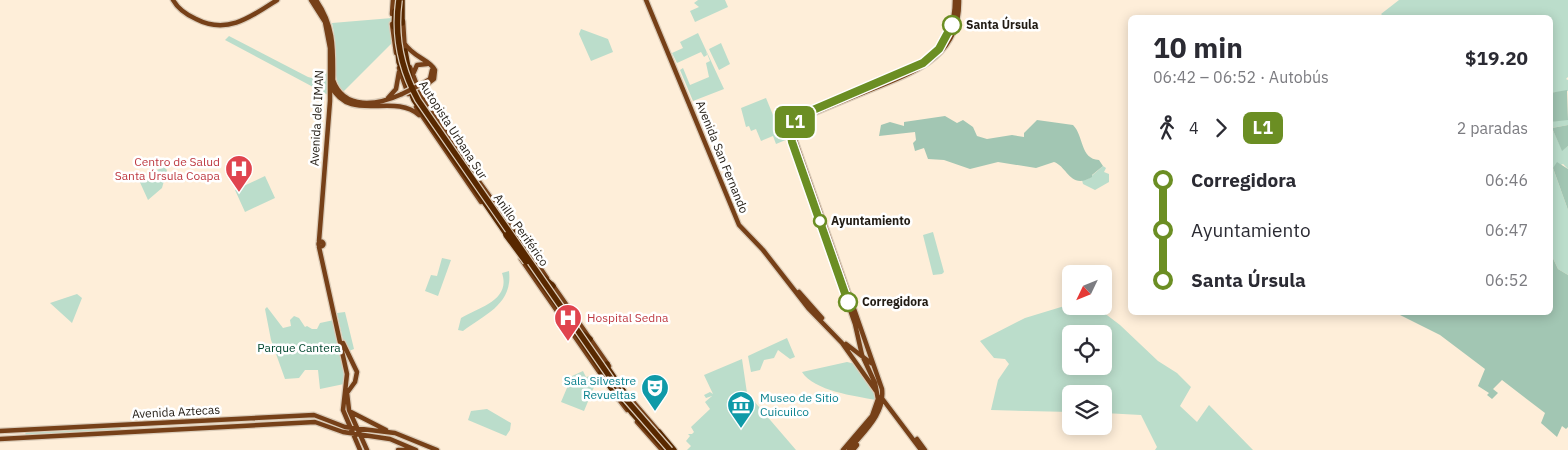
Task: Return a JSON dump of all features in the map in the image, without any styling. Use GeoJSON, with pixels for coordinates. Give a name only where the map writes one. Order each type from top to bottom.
{"type":"FeatureCollection","features":[{"type":"Feature","properties":{"kind":"highway","name":"Anillo Periférico"},"geometry":{"type":"LineString","coordinates":[[399,0],[395,11],[396,46],[423,115],[646,429],[669,450]]}},
{"type":"Feature","properties":{"kind":"highway","name":"Anillo Periférico"},"geometry":{"type":"LineString","coordinates":[[399,0],[400,46],[410,80],[422,104],[577,331],[669,450]]}},
{"type":"Feature","properties":{"kind":"highway"},"geometry":{"type":"LineString","coordinates":[[399,0],[402,23]]}},
{"type":"Feature","properties":{"kind":"highway","name":"Autopista Urbana Sur"},"geometry":{"type":"LineString","coordinates":[[399,0],[396,28],[398,51],[413,94],[538,273],[560,309],[627,403],[669,450]]}},
{"type":"Feature","properties":{"kind":"highway"},"geometry":{"type":"LineString","coordinates":[[394,39],[395,11]]}},
{"type":"Feature","properties":{"kind":"highway"},"geometry":{"type":"LineString","coordinates":[[405,51],[410,80]]}},
{"type":"Feature","properties":{"kind":"highway"},"geometry":{"type":"LineString","coordinates":[[397,59],[410,80]]}},
{"type":"Feature","properties":{"kind":"highway"},"geometry":{"type":"LineString","coordinates":[[448,148],[471,186],[518,253],[553,286]]}},
{"type":"Feature","properties":{"kind":"highway"},"geometry":{"type":"LineString","coordinates":[[461,156],[527,251],[538,273]]}},
{"type":"Feature","properties":{"kind":"highway"},"geometry":{"type":"LineString","coordinates":[[456,167],[463,174]]}},
{"type":"Feature","properties":{"kind":"highway"},"geometry":{"type":"LineString","coordinates":[[470,170],[485,196]]}},
{"type":"Feature","properties":{"kind":"highway"},"geometry":{"type":"LineString","coordinates":[[504,235],[516,247]]}},
{"type":"Feature","properties":{"kind":"highway"},"geometry":{"type":"LineString","coordinates":[[560,309],[577,331],[590,339]]}},
{"type":"Feature","properties":{"kind":"highway"},"geometry":{"type":"LineString","coordinates":[[560,309],[579,327],[607,365],[623,392]]}},
{"type":"Feature","properties":{"kind":"highway"},"geometry":{"type":"LineString","coordinates":[[560,309],[615,394]]}},
{"type":"Feature","properties":{"kind":"highway"},"geometry":{"type":"LineString","coordinates":[[631,416],[646,429]]}},
{"type":"Feature","properties":{"kind":"highway"},"geometry":{"type":"LineString","coordinates":[[659,432],[669,450]]}},
{"type":"Feature","properties":{"kind":"main road"},"geometry":{"type":"LineString","coordinates":[[173,0],[188,15],[206,24],[219,27],[244,20],[278,0]]}},
{"type":"Feature","properties":{"kind":"main road","name":"Avenida del IMAN"},"geometry":{"type":"LineString","coordinates":[[311,0],[328,30],[333,89],[321,244]]}},
{"type":"Feature","properties":{"kind":"main road","name":"Avenida del IMAN"},"geometry":{"type":"LineString","coordinates":[[316,0],[328,21],[333,37],[321,244],[347,376],[342,400],[343,410],[359,448]]}},
{"type":"Feature","properties":{"kind":"main road"},"geometry":{"type":"LineString","coordinates":[[399,0],[394,39],[399,70],[410,97],[422,118],[504,235],[560,309],[631,416],[669,450]]}},
{"type":"Feature","properties":{"kind":"main road","name":"Avenida San Fernando"},"geometry":{"type":"LineString","coordinates":[[648,0],[738,225],[857,354],[858,364],[879,392]]}},
{"type":"Feature","properties":{"kind":"main road","name":"Avenida San Fernando"},"geometry":{"type":"LineString","coordinates":[[648,0],[739,220],[811,307],[857,354]]}},
{"type":"Feature","properties":{"kind":"main road"},"geometry":{"type":"LineString","coordinates":[[858,364],[857,354],[860,344],[792,142],[792,129],[798,118],[806,113],[914,68],[929,59],[947,36],[957,0]]}},
{"type":"Feature","properties":{"kind":"main road"},"geometry":{"type":"LineString","coordinates":[[843,450],[876,418],[881,405],[875,368],[796,143],[795,131],[799,122],[805,117],[915,72],[932,61],[945,47],[954,31],[958,14],[957,0]]}},
{"type":"Feature","properties":{"kind":"main road"},"geometry":{"type":"LineString","coordinates":[[402,23],[405,51]]}},
{"type":"Feature","properties":{"kind":"main road"},"geometry":{"type":"LineString","coordinates":[[333,89],[341,99],[351,104],[370,107],[384,104],[434,79],[435,70],[428,62],[414,55],[404,43]]}},
{"type":"Feature","properties":{"kind":"main road"},"geometry":{"type":"LineString","coordinates":[[422,86],[432,75],[429,65],[423,63],[416,66],[410,80],[461,156]]}},
{"type":"Feature","properties":{"kind":"main road"},"geometry":{"type":"LineString","coordinates":[[384,104],[396,89],[399,70]]}},
{"type":"Feature","properties":{"kind":"main road"},"geometry":{"type":"LineString","coordinates":[[331,81],[338,92],[348,99],[367,104],[384,104],[409,108],[422,118]]}},
{"type":"Feature","properties":{"kind":"main road"},"geometry":{"type":"LineString","coordinates":[[470,170],[590,339],[623,392],[659,432]]}},
{"type":"Feature","properties":{"kind":"main road"},"geometry":{"type":"LineString","coordinates":[[738,225],[742,233]]}},
{"type":"Feature","properties":{"kind":"main road","name":"Avenida del IMAN"},"geometry":{"type":"LineString","coordinates":[[340,338],[357,372],[355,382],[347,393],[348,408]]}},
{"type":"Feature","properties":{"kind":"main road"},"geometry":{"type":"LineString","coordinates":[[857,354],[875,368]]}},
{"type":"Feature","properties":{"kind":"main road"},"geometry":{"type":"LineString","coordinates":[[857,354],[879,392],[925,450]]}},
{"type":"Feature","properties":{"kind":"main road"},"geometry":{"type":"LineString","coordinates":[[849,450],[873,413],[879,392]]}},
{"type":"Feature","properties":{"kind":"main road"},"geometry":{"type":"LineString","coordinates":[[881,405],[889,404]]}},
{"type":"Feature","properties":{"kind":"main road"},"geometry":{"type":"LineString","coordinates":[[889,404],[921,450]]}},
{"type":"Feature","properties":{"kind":"main road"},"geometry":{"type":"LineString","coordinates":[[348,408],[367,450]]}},
{"type":"Feature","properties":{"kind":"main road"},"geometry":{"type":"LineString","coordinates":[[348,408],[357,417],[389,432],[437,450]]}},
{"type":"Feature","properties":{"kind":"main road","name":"Avenida Aztecas"},"geometry":{"type":"LineString","coordinates":[[0,431],[310,415],[350,428]]}},
{"type":"Feature","properties":{"kind":"main road"},"geometry":{"type":"LineString","coordinates":[[350,428],[352,419]]}},
{"type":"Feature","properties":{"kind":"main road","name":"Avenida Aztecas"},"geometry":{"type":"LineString","coordinates":[[0,439],[309,422],[319,423],[343,432]]}},
{"type":"Feature","properties":{"kind":"main road"},"geometry":{"type":"LineString","coordinates":[[343,432],[350,428],[358,428],[389,432]]}},
{"type":"Feature","properties":{"kind":"main road"},"geometry":{"type":"LineString","coordinates":[[343,432],[390,439],[416,450]]}},
{"type":"Feature","properties":{"kind":"main road"},"geometry":{"type":"LineString","coordinates":[[343,432],[359,448]]}},
{"type":"Feature","properties":{"kind":"main road"},"geometry":{"type":"LineString","coordinates":[[364,442],[368,436]]}},
{"type":"Feature","properties":{"kind":"main road"},"geometry":{"type":"LineString","coordinates":[[853,450],[857,445],[854,440]]}},
{"type":"Feature","properties":{"kind":"main road"},"geometry":{"type":"LineString","coordinates":[[398,450],[416,450]]}},
{"type":"Feature","properties":{"kind":"green space"},"geometry":{"type":"Polygon","coordinates":[[[698,0],[725,0],[728,7],[695,22],[690,11],[699,7],[694,3],[698,0]]]}},
{"type":"Feature","properties":{"kind":"green space"},"geometry":{"type":"Polygon","coordinates":[[[1399,0],[1568,0],[1568,77],[1566,79],[1568,80],[1568,91],[1553,93],[1553,15],[1381,14],[1399,0]]]}},
{"type":"Feature","properties":{"kind":"green space"},"geometry":{"type":"Polygon","coordinates":[[[392,18],[391,44],[342,93],[336,76],[332,23],[392,18]]]}},
{"type":"Feature","properties":{"kind":"green space"},"geometry":{"type":"Polygon","coordinates":[[[581,29],[608,39],[613,52],[591,61],[579,34],[581,29]]]}},
{"type":"Feature","properties":{"kind":"green space"},"geometry":{"type":"Polygon","coordinates":[[[698,33],[724,89],[693,101],[680,70],[683,68],[690,85],[709,77],[706,63],[710,61],[706,51],[707,55],[704,57],[701,52],[677,63],[672,53],[683,48],[680,42],[698,33]]]}},
{"type":"Feature","properties":{"kind":"green space"},"geometry":{"type":"Polygon","coordinates":[[[229,36],[308,77],[323,78],[327,72],[330,96],[225,40],[229,36]]]}},
{"type":"Feature","properties":{"kind":"green space"},"geometry":{"type":"Polygon","coordinates":[[[721,43],[730,64],[719,70],[709,49],[721,43]]]}},
{"type":"Feature","properties":{"kind":"green space"},"geometry":{"type":"Polygon","coordinates":[[[1567,90],[1568,120],[1553,122],[1553,92],[1567,90]]]}},
{"type":"Feature","properties":{"kind":"green space"},"geometry":{"type":"Polygon","coordinates":[[[766,98],[773,115],[778,113],[788,139],[776,144],[773,136],[761,141],[756,129],[751,131],[749,126],[746,127],[741,108],[766,98]]]}},
{"type":"Feature","properties":{"kind":"green space"},"geometry":{"type":"Polygon","coordinates":[[[945,116],[957,123],[963,120],[973,127],[977,136],[987,139],[1012,135],[1024,137],[1024,133],[1037,120],[1073,125],[1088,156],[1099,160],[1103,166],[1092,177],[1079,181],[1054,162],[1036,168],[998,162],[970,169],[944,160],[928,159],[924,148],[915,151],[913,143],[916,140],[915,132],[879,136],[881,125],[890,122],[904,126],[904,122],[945,116]]]}},
{"type":"Feature","properties":{"kind":"green space"},"geometry":{"type":"Polygon","coordinates":[[[1568,120],[1568,125],[1553,128],[1553,121],[1568,120]]]}},
{"type":"Feature","properties":{"kind":"green space"},"geometry":{"type":"Polygon","coordinates":[[[1568,125],[1568,146],[1562,151],[1553,130],[1553,128],[1568,125]]]}},
{"type":"Feature","properties":{"kind":"green space"},"geometry":{"type":"Polygon","coordinates":[[[1553,130],[1562,150],[1568,146],[1568,169],[1563,164],[1553,168],[1553,130]]]}},
{"type":"Feature","properties":{"kind":"green space"},"geometry":{"type":"Polygon","coordinates":[[[1557,162],[1568,169],[1568,210],[1553,168],[1557,162]]]}},
{"type":"Feature","properties":{"kind":"green space"},"geometry":{"type":"Polygon","coordinates":[[[1103,166],[1106,168],[1104,172],[1109,174],[1109,182],[1095,190],[1083,184],[1082,180],[1088,179],[1103,166]]]}},
{"type":"Feature","properties":{"kind":"green space"},"geometry":{"type":"Polygon","coordinates":[[[164,167],[167,170],[162,188],[148,200],[138,178],[164,167]]]}},
{"type":"Feature","properties":{"kind":"green space"},"geometry":{"type":"Polygon","coordinates":[[[1553,168],[1568,210],[1568,275],[1558,269],[1553,258],[1553,168]]]}},
{"type":"Feature","properties":{"kind":"green space"},"geometry":{"type":"Polygon","coordinates":[[[265,176],[275,198],[245,212],[235,190],[265,176]]]}},
{"type":"Feature","properties":{"kind":"green space"},"geometry":{"type":"Polygon","coordinates":[[[933,232],[944,272],[933,275],[923,235],[933,232]]]}},
{"type":"Feature","properties":{"kind":"green space"},"geometry":{"type":"Polygon","coordinates":[[[442,258],[451,260],[438,296],[425,291],[431,275],[437,276],[442,258]]]}},
{"type":"Feature","properties":{"kind":"green space"},"geometry":{"type":"Polygon","coordinates":[[[1553,258],[1558,269],[1568,275],[1568,427],[1566,429],[1562,426],[1557,437],[1541,423],[1545,413],[1502,380],[1493,389],[1498,393],[1492,399],[1487,395],[1489,393],[1478,386],[1485,369],[1440,335],[1400,315],[1553,315],[1553,258]]]}},
{"type":"Feature","properties":{"kind":"green space"},"geometry":{"type":"Polygon","coordinates":[[[509,271],[507,292],[496,307],[463,331],[458,330],[461,318],[492,302],[498,296],[504,282],[502,273],[509,271]]]}},
{"type":"Feature","properties":{"kind":"green space"},"geometry":{"type":"Polygon","coordinates":[[[77,294],[82,298],[72,323],[50,303],[77,294]]]}},
{"type":"Feature","properties":{"kind":"green space","name":"Parque Cantera"},"geometry":{"type":"Polygon","coordinates":[[[267,307],[283,328],[291,326],[290,320],[294,316],[299,318],[305,327],[307,326],[312,329],[317,329],[320,323],[334,320],[345,377],[344,384],[320,389],[318,370],[305,370],[299,378],[285,379],[271,340],[265,309],[267,307]]]}},
{"type":"Feature","properties":{"kind":"green space"},"geometry":{"type":"Polygon","coordinates":[[[1062,307],[1062,315],[1107,315],[1158,361],[1177,373],[1191,387],[1180,406],[1197,422],[1209,405],[1253,450],[1155,450],[1157,447],[1141,415],[1112,413],[1112,385],[1062,385],[1062,412],[991,410],[998,380],[1009,364],[1005,359],[994,358],[980,341],[1025,318],[1062,307]]]}},
{"type":"Feature","properties":{"kind":"green space"},"geometry":{"type":"Polygon","coordinates":[[[345,312],[354,349],[349,351],[343,340],[337,313],[345,312]]]}},
{"type":"Feature","properties":{"kind":"green space"},"geometry":{"type":"Polygon","coordinates":[[[787,338],[795,357],[790,359],[778,350],[774,358],[764,360],[760,370],[751,372],[748,356],[787,338]]]}},
{"type":"Feature","properties":{"kind":"green space"},"geometry":{"type":"Polygon","coordinates":[[[742,359],[747,393],[796,450],[687,450],[691,446],[686,441],[690,436],[688,434],[694,432],[691,427],[710,409],[705,402],[712,396],[706,398],[704,395],[710,392],[713,394],[704,375],[742,359]]]}},
{"type":"Feature","properties":{"kind":"green space"},"geometry":{"type":"Polygon","coordinates":[[[847,362],[856,364],[874,391],[876,400],[825,388],[816,384],[802,372],[847,362]]]}},
{"type":"Feature","properties":{"kind":"green space"},"geometry":{"type":"Polygon","coordinates":[[[583,371],[586,377],[590,376],[597,380],[584,411],[561,402],[572,376],[583,371]]]}},
{"type":"Feature","properties":{"kind":"green space"},"geometry":{"type":"Polygon","coordinates":[[[487,409],[511,423],[510,430],[506,436],[468,420],[471,411],[487,409]]]}},
{"type":"Feature","properties":{"kind":"green space"},"geometry":{"type":"Polygon","coordinates":[[[120,426],[121,431],[71,432],[71,434],[26,436],[25,432],[71,431],[72,429],[120,426]]]}},
{"type":"Feature","properties":{"kind":"bus line","name":"L1"},"geometry":{"type":"LineString","coordinates":[[848,302],[792,142],[792,127],[801,115],[909,71],[923,63],[939,49],[952,25]]}},
{"type":"Feature","properties":{"kind":"place","name":"Santa Úrsula"},"geometry":{"type":"Point","coordinates":[952,25]}},
{"type":"Feature","properties":{"kind":"place","name":"Centro de Salud Santa Úrsula Coapa"},"geometry":{"type":"Point","coordinates":[239,193]}},
{"type":"Feature","properties":{"kind":"place","name":"Ayuntamiento"},"geometry":{"type":"Point","coordinates":[820,221]}},
{"type":"Feature","properties":{"kind":"place","name":"Corregidora"},"geometry":{"type":"Point","coordinates":[848,302]}},
{"type":"Feature","properties":{"kind":"place","name":"Hospital Sedna"},"geometry":{"type":"Point","coordinates":[568,342]}},
{"type":"Feature","properties":{"kind":"place","name":"Sala Silvestre Revueltas"},"geometry":{"type":"Point","coordinates":[655,412]}},
{"type":"Feature","properties":{"kind":"place","name":"Museo de Sitio Cuicuilco"},"geometry":{"type":"Point","coordinates":[741,429]}}]}
